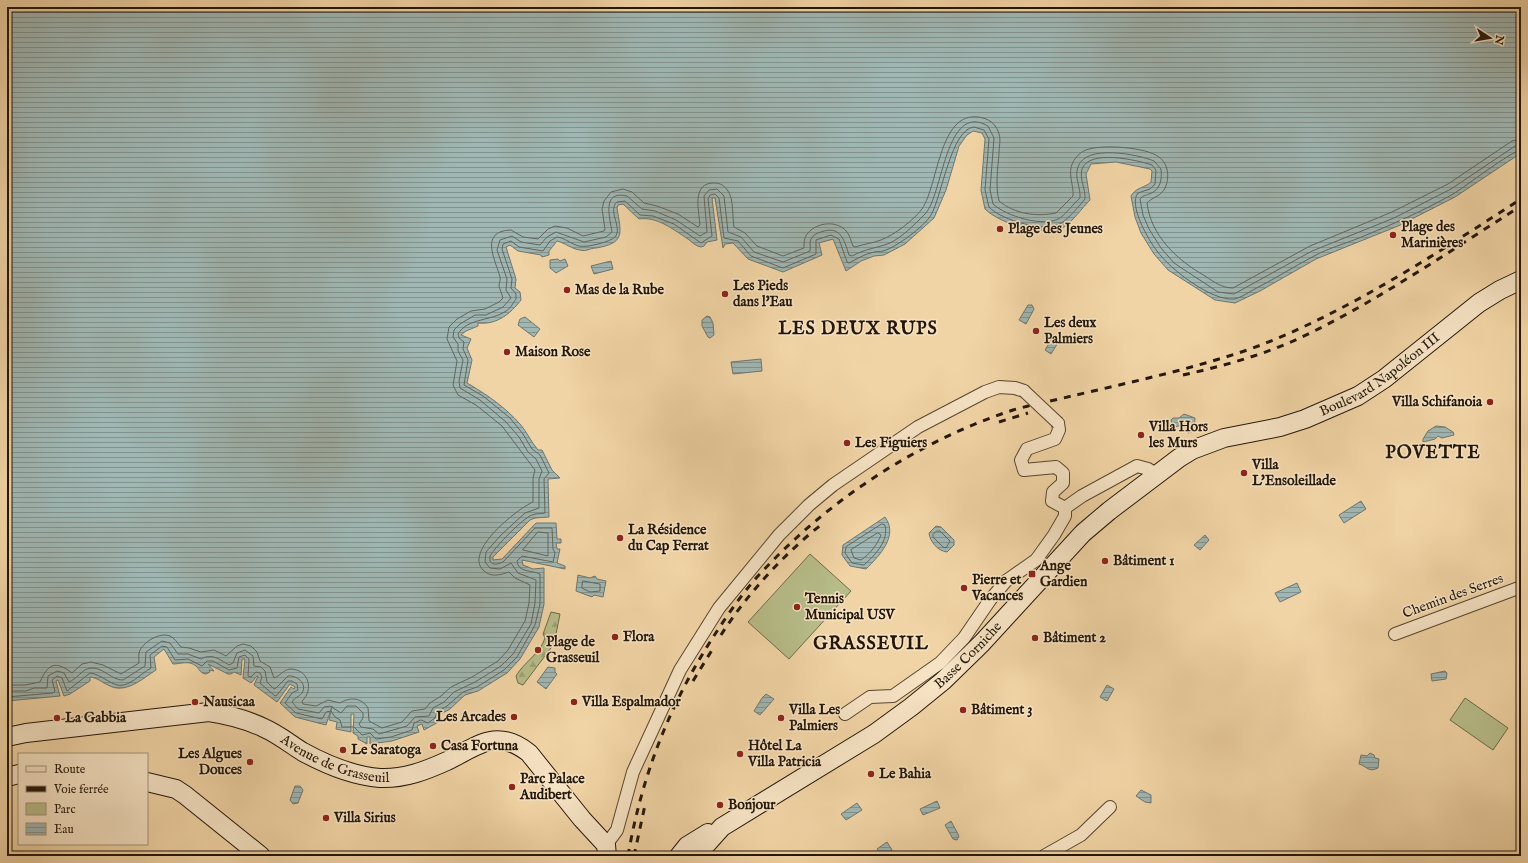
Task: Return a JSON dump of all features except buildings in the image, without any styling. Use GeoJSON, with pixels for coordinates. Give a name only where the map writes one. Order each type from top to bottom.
{"type":"FeatureCollection","features":[{"type":"Feature","properties":{"kind":"main road","name":"Boulevard Napoléon III"},"geometry":{"type":"LineString","coordinates":[[1224,438],[1293,423],[1358,396],[1384,379],[1479,302],[1521,280]]}},
{"type":"Feature","properties":{"kind":"main road","name":"Basse Corniche"},"geometry":{"type":"LineString","coordinates":[[696,856],[709,839],[722,827],[874,734],[911,707],[943,681],[982,643],[1083,533],[1156,474],[1192,450],[1224,438]]}},
{"type":"Feature","properties":{"kind":"main road","name":"Avenue de Grasseuil"},"geometry":{"type":"LineString","coordinates":[[7,737],[33,732],[209,712],[237,717],[254,723],[266,728],[304,752],[337,767],[379,778],[408,776],[455,756],[482,742],[497,740],[519,745],[529,753],[606,850]]}},
{"type":"Feature","properties":{"kind":"main road"},"geometry":{"type":"LineString","coordinates":[[7,777],[18,774]]}},
{"type":"Feature","properties":{"kind":"main road"},"geometry":{"type":"LineString","coordinates":[[148,782],[176,790],[185,795],[261,856]]}},
{"type":"Feature","properties":{"kind":"main road"},"geometry":{"type":"LineString","coordinates":[[679,856],[696,840],[722,827]]}},
{"type":"Feature","properties":{"kind":"street"},"geometry":{"type":"LineString","coordinates":[[606,850],[616,830],[634,772],[680,670],[719,608],[779,534],[809,505],[833,485],[918,427],[985,392],[999,387],[1015,388],[1024,391],[1058,422],[1059,430],[1055,439],[1027,449],[1021,460],[1024,470],[1056,467],[1064,473],[1063,483],[1053,492],[1052,501],[1065,508]]}},
{"type":"Feature","properties":{"kind":"street"},"geometry":{"type":"LineString","coordinates":[[1065,508],[1082,496],[1137,466],[1148,469],[1156,474]]}},
{"type":"Feature","properties":{"kind":"street"},"geometry":{"type":"LineString","coordinates":[[845,714],[870,697],[893,696],[940,663],[964,638],[990,600],[1006,581],[1036,560],[1054,535],[1065,516],[1065,508]]}},
{"type":"Feature","properties":{"kind":"street","name":"Chemin des Serres"},"geometry":{"type":"LineString","coordinates":[[1395,634],[1521,587]]}},
{"type":"Feature","properties":{"kind":"street"},"geometry":{"type":"LineString","coordinates":[[1044,856],[1081,835],[1110,807]]}},
{"type":"Feature","properties":{"kind":"green space"},"geometry":{"type":"Polygon","coordinates":[[[810,554],[851,591],[789,659],[748,622],[810,554]]]}},
{"type":"Feature","properties":{"kind":"green space"},"geometry":{"type":"Polygon","coordinates":[[[551,612],[560,614],[554,644],[523,685],[518,683],[516,676],[519,671],[543,644],[545,638],[543,634],[551,612]]]}},
{"type":"Feature","properties":{"kind":"green space"},"geometry":{"type":"Polygon","coordinates":[[[1465,698],[1508,728],[1493,750],[1450,720],[1465,698]]]}},
{"type":"Feature","properties":{"kind":"water"},"geometry":{"type":"Polygon","coordinates":[[[7,7],[1521,7],[1521,153],[1455,197],[1398,226],[1316,259],[1260,291],[1235,303],[1215,300],[1168,270],[1154,254],[1141,233],[1135,217],[1131,196],[1135,191],[1151,182],[1152,171],[1150,169],[1116,162],[1091,164],[1086,174],[1090,200],[1064,227],[1045,231],[1034,230],[1001,220],[985,209],[981,190],[985,139],[982,133],[973,131],[967,135],[959,146],[946,190],[934,218],[905,244],[884,255],[874,256],[861,261],[846,271],[833,239],[819,243],[822,255],[783,272],[748,259],[733,243],[725,244],[723,248],[715,198],[712,198],[717,240],[707,242],[701,247],[695,245],[671,228],[659,222],[639,219],[623,204],[618,205],[617,208],[620,224],[619,236],[617,240],[606,246],[582,250],[557,241],[549,251],[549,255],[542,257],[541,255],[518,251],[510,245],[506,247],[516,279],[515,288],[520,292],[521,300],[508,314],[502,318],[491,322],[478,323],[478,326],[461,335],[471,339],[467,348],[472,360],[467,383],[495,401],[514,418],[538,450],[542,450],[552,470],[560,478],[548,479],[549,517],[530,520],[493,557],[493,560],[502,559],[536,523],[556,523],[557,539],[561,539],[561,543],[556,543],[557,549],[560,549],[557,563],[565,566],[565,569],[522,560],[523,565],[533,569],[544,568],[544,604],[539,627],[520,659],[507,673],[478,691],[465,695],[450,709],[439,715],[442,720],[424,730],[422,724],[417,726],[419,732],[392,741],[370,744],[370,737],[367,737],[367,744],[358,739],[358,736],[353,733],[354,714],[351,714],[351,732],[336,729],[337,722],[329,720],[332,706],[326,725],[295,717],[280,703],[291,687],[294,689],[295,687],[290,684],[277,702],[254,685],[258,676],[251,683],[243,678],[245,659],[242,659],[241,675],[234,672],[228,674],[208,664],[214,671],[209,670],[210,672],[204,674],[196,666],[190,663],[173,664],[164,649],[154,657],[156,670],[133,685],[127,687],[114,688],[90,677],[90,681],[70,694],[64,696],[58,680],[56,681],[60,696],[7,701],[7,7]]]}},
{"type":"Feature","properties":{"kind":"water"},"geometry":{"type":"Polygon","coordinates":[[[558,259],[560,261],[565,259],[568,266],[556,273],[550,268],[550,260],[558,259]]]}},
{"type":"Feature","properties":{"kind":"water"},"geometry":{"type":"Polygon","coordinates":[[[611,261],[613,269],[594,274],[591,266],[611,261]]]}},
{"type":"Feature","properties":{"kind":"water"},"geometry":{"type":"Polygon","coordinates":[[[1028,305],[1032,305],[1034,309],[1026,324],[1019,320],[1028,305]]]}},
{"type":"Feature","properties":{"kind":"water"},"geometry":{"type":"Polygon","coordinates":[[[707,316],[710,317],[713,323],[714,335],[710,338],[702,326],[702,320],[707,316]]]}},
{"type":"Feature","properties":{"kind":"water"},"geometry":{"type":"Polygon","coordinates":[[[525,317],[540,329],[534,337],[518,325],[520,319],[525,317]]]}},
{"type":"Feature","properties":{"kind":"water"},"geometry":{"type":"Polygon","coordinates":[[[1053,337],[1059,341],[1051,354],[1045,350],[1053,337]]]}},
{"type":"Feature","properties":{"kind":"water"},"geometry":{"type":"Polygon","coordinates":[[[761,359],[762,371],[733,374],[731,362],[761,359]]]}},
{"type":"Feature","properties":{"kind":"water"},"geometry":{"type":"Polygon","coordinates":[[[1184,414],[1195,418],[1194,431],[1188,433],[1185,425],[1173,427],[1171,420],[1173,418],[1179,418],[1184,414]]]}},
{"type":"Feature","properties":{"kind":"water"},"geometry":{"type":"Polygon","coordinates":[[[1436,426],[1445,427],[1453,432],[1454,435],[1442,438],[1438,436],[1435,439],[1423,442],[1423,439],[1428,431],[1436,426]]]}},
{"type":"Feature","properties":{"kind":"water"},"geometry":{"type":"Polygon","coordinates":[[[1361,501],[1366,509],[1344,523],[1339,515],[1361,501]]]}},
{"type":"Feature","properties":{"kind":"water"},"geometry":{"type":"Polygon","coordinates":[[[885,517],[889,524],[890,531],[886,545],[881,552],[866,569],[850,566],[842,555],[843,545],[885,517]]]}},
{"type":"Feature","properties":{"kind":"water"},"geometry":{"type":"Polygon","coordinates":[[[936,526],[941,527],[954,540],[954,545],[947,552],[935,546],[931,540],[929,533],[936,526]]]}},
{"type":"Feature","properties":{"kind":"water"},"geometry":{"type":"Polygon","coordinates":[[[1205,535],[1209,540],[1200,550],[1194,545],[1205,535]]]}},
{"type":"Feature","properties":{"kind":"water"},"geometry":{"type":"Polygon","coordinates":[[[578,575],[590,578],[595,576],[597,579],[606,581],[603,597],[594,595],[592,597],[576,591],[578,575]]]}},
{"type":"Feature","properties":{"kind":"water"},"geometry":{"type":"Polygon","coordinates":[[[1297,583],[1301,592],[1280,602],[1275,593],[1297,583]]]}},
{"type":"Feature","properties":{"kind":"water"},"geometry":{"type":"Polygon","coordinates":[[[548,667],[555,668],[555,672],[557,674],[546,689],[537,682],[548,667]]]}},
{"type":"Feature","properties":{"kind":"water"},"geometry":{"type":"Polygon","coordinates":[[[1445,671],[1447,673],[1446,679],[1432,681],[1431,674],[1445,671]]]}},
{"type":"Feature","properties":{"kind":"water"},"geometry":{"type":"Polygon","coordinates":[[[1107,685],[1114,689],[1107,701],[1100,697],[1107,685]]]}},
{"type":"Feature","properties":{"kind":"water"},"geometry":{"type":"Polygon","coordinates":[[[766,694],[774,699],[760,715],[754,711],[766,694]]]}},
{"type":"Feature","properties":{"kind":"water"},"geometry":{"type":"Polygon","coordinates":[[[1370,753],[1374,755],[1375,758],[1379,759],[1378,768],[1372,770],[1359,764],[1361,755],[1367,756],[1370,753]]]}},
{"type":"Feature","properties":{"kind":"water"},"geometry":{"type":"Polygon","coordinates":[[[295,786],[300,786],[303,790],[298,803],[293,804],[290,800],[295,786]]]}},
{"type":"Feature","properties":{"kind":"water"},"geometry":{"type":"Polygon","coordinates":[[[1141,790],[1151,795],[1151,803],[1145,802],[1136,796],[1141,790]]]}},
{"type":"Feature","properties":{"kind":"water"},"geometry":{"type":"Polygon","coordinates":[[[937,801],[940,808],[923,815],[920,809],[937,801]]]}},
{"type":"Feature","properties":{"kind":"water"},"geometry":{"type":"Polygon","coordinates":[[[857,803],[862,810],[846,820],[841,814],[857,803]]]}},
{"type":"Feature","properties":{"kind":"water"},"geometry":{"type":"Polygon","coordinates":[[[951,821],[959,836],[957,840],[953,839],[945,825],[951,821]]]}},
{"type":"Feature","properties":{"kind":"water"},"geometry":{"type":"Polygon","coordinates":[[[887,842],[892,850],[882,856],[877,849],[887,842]]]}},
{"type":"Feature","properties":{"kind":"railway"},"geometry":{"type":"LineString","coordinates":[[628,856],[640,799],[658,745],[681,692],[710,642],[732,608],[758,576],[813,523],[843,499],[908,457],[977,423],[1013,410],[1210,362],[1253,348],[1288,334],[1323,318],[1391,281],[1521,199]]}},
{"type":"Feature","properties":{"kind":"railway"},"geometry":{"type":"LineString","coordinates":[[1183,375],[1251,357],[1291,342],[1320,328],[1379,296],[1521,206]]}},
{"type":"Feature","properties":{"kind":"railway"},"geometry":{"type":"LineString","coordinates":[[999,422],[1028,413]]}},
{"type":"Feature","properties":{"kind":"railway"},"geometry":{"type":"LineString","coordinates":[[721,635],[742,605],[767,575],[794,548],[822,524]]}},
{"type":"Feature","properties":{"kind":"railway"},"geometry":{"type":"LineString","coordinates":[[693,681],[712,650]]}},
{"type":"Feature","properties":{"kind":"railway"},"geometry":{"type":"LineString","coordinates":[[634,856],[645,805]]}},
{"type":"Feature","properties":{"kind":"place","name":"Plage des Jeunes"},"geometry":{"type":"Point","coordinates":[1000,229]}},
{"type":"Feature","properties":{"kind":"place","name":"Plage des Marinières"},"geometry":{"type":"Point","coordinates":[1393,235]}},
{"type":"Feature","properties":{"kind":"place","name":"Mas de la Rube"},"geometry":{"type":"Point","coordinates":[567,290]}},
{"type":"Feature","properties":{"kind":"place","name":"Les Pieds dans l'Eau"},"geometry":{"type":"Point","coordinates":[725,294]}},
{"type":"Feature","properties":{"kind":"place","name":"Les deux Palmiers"},"geometry":{"type":"Point","coordinates":[1036,331]}},
{"type":"Feature","properties":{"kind":"place","name":"Maison Rose"},"geometry":{"type":"Point","coordinates":[507,352]}},
{"type":"Feature","properties":{"kind":"place","name":"Villa Schifanoia"},"geometry":{"type":"Point","coordinates":[1490,402]}},
{"type":"Feature","properties":{"kind":"place","name":"Villa Hors les Murs"},"geometry":{"type":"Point","coordinates":[1141,435]}},
{"type":"Feature","properties":{"kind":"place","name":"Les Figuiers"},"geometry":{"type":"Point","coordinates":[847,443]}},
{"type":"Feature","properties":{"kind":"place","name":"Villa L'Ensoleillade"},"geometry":{"type":"Point","coordinates":[1244,473]}},
{"type":"Feature","properties":{"kind":"place","name":"La Résidence du Cap Ferrat"},"geometry":{"type":"Point","coordinates":[620,538]}},
{"type":"Feature","properties":{"kind":"place","name":"Bâtiment 1"},"geometry":{"type":"Point","coordinates":[1105,561]}},
{"type":"Feature","properties":{"kind":"place","name":"Ange Gardien"},"geometry":{"type":"Point","coordinates":[1032,574]}},
{"type":"Feature","properties":{"kind":"place","name":"Pierre et Vacances"},"geometry":{"type":"Point","coordinates":[964,588]}},
{"type":"Feature","properties":{"kind":"place","name":"Tennis Municipal USV"},"geometry":{"type":"Point","coordinates":[797,607]}},
{"type":"Feature","properties":{"kind":"place","name":"Flora"},"geometry":{"type":"Point","coordinates":[615,637]}},
{"type":"Feature","properties":{"kind":"place","name":"Bâtiment 2"},"geometry":{"type":"Point","coordinates":[1035,638]}},
{"type":"Feature","properties":{"kind":"place","name":"Plage de Grasseuil"},"geometry":{"type":"Point","coordinates":[538,650]}},
{"type":"Feature","properties":{"kind":"place","name":"Nausicaa"},"geometry":{"type":"Point","coordinates":[195,702]}},
{"type":"Feature","properties":{"kind":"place","name":"Villa Espalmador"},"geometry":{"type":"Point","coordinates":[574,702]}},
{"type":"Feature","properties":{"kind":"place","name":"Bâtiment 3"},"geometry":{"type":"Point","coordinates":[963,710]}},
{"type":"Feature","properties":{"kind":"place","name":"Les Arcades"},"geometry":{"type":"Point","coordinates":[514,717]}},
{"type":"Feature","properties":{"kind":"place","name":"La Gabbia"},"geometry":{"type":"Point","coordinates":[57,718]}},
{"type":"Feature","properties":{"kind":"place","name":"Villa Les Palmiers"},"geometry":{"type":"Point","coordinates":[781,718]}},
{"type":"Feature","properties":{"kind":"place","name":"Casa Fortuna"},"geometry":{"type":"Point","coordinates":[433,746]}},
{"type":"Feature","properties":{"kind":"place","name":"Le Saratoga"},"geometry":{"type":"Point","coordinates":[343,750]}},
{"type":"Feature","properties":{"kind":"place","name":"Hôtel La Villa Patricia"},"geometry":{"type":"Point","coordinates":[740,754]}},
{"type":"Feature","properties":{"kind":"place","name":"Les Algues Douces"},"geometry":{"type":"Point","coordinates":[250,762]}},
{"type":"Feature","properties":{"kind":"place","name":"Le Bahia"},"geometry":{"type":"Point","coordinates":[871,774]}},
{"type":"Feature","properties":{"kind":"place","name":"Parc Palace Audibert"},"geometry":{"type":"Point","coordinates":[512,787]}},
{"type":"Feature","properties":{"kind":"place","name":"Bonjour"},"geometry":{"type":"Point","coordinates":[720,805]}},
{"type":"Feature","properties":{"kind":"place","name":"Villa Sirius"},"geometry":{"type":"Point","coordinates":[326,818]}},
{"type":"Feature","properties":{"kind":"district","name":"LES DEUX RUPS"},"geometry":{"type":"Point","coordinates":[858,329]}},
{"type":"Feature","properties":{"kind":"district","name":"POVETTE"},"geometry":{"type":"Point","coordinates":[1433,453]}},
{"type":"Feature","properties":{"kind":"district","name":"GRASSEUIL"},"geometry":{"type":"Point","coordinates":[871,644]}}]}
